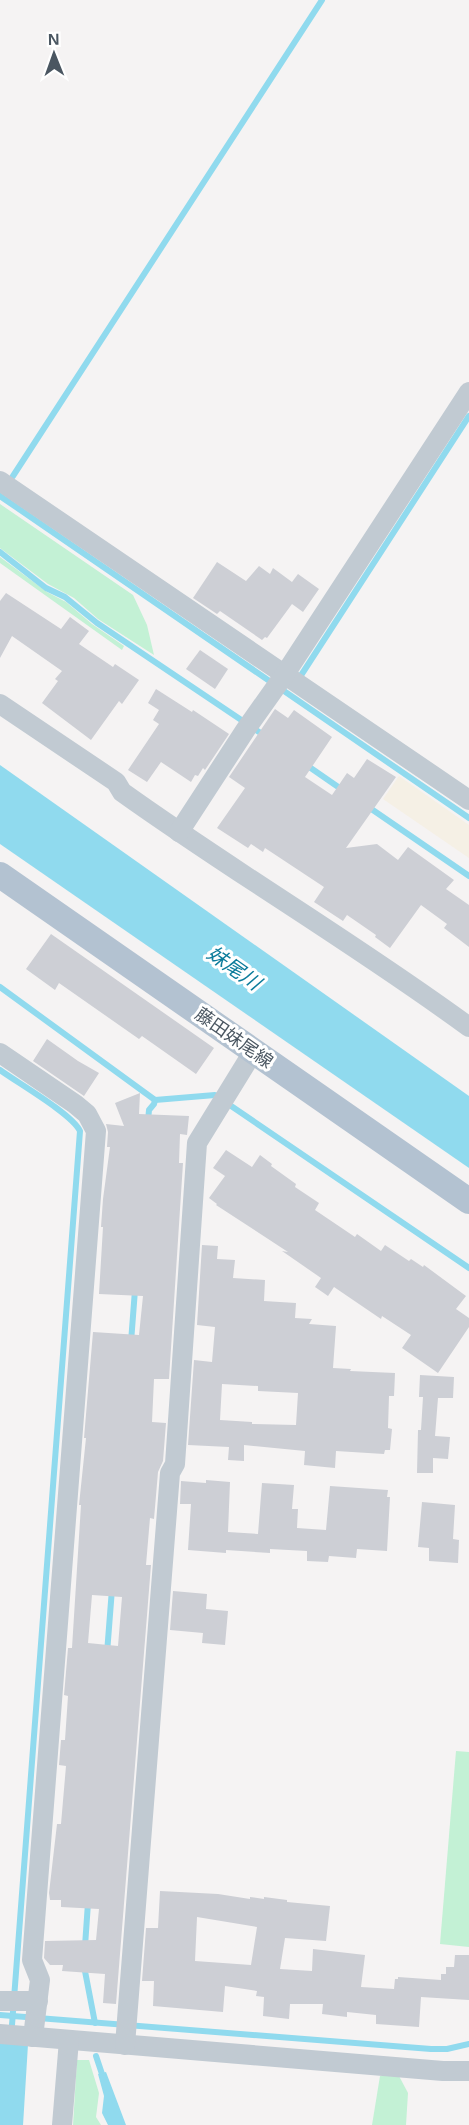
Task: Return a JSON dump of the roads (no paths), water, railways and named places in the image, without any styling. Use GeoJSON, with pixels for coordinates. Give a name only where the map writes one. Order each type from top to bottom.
{"type":"FeatureCollection","features":[{"type":"Feature","properties":{"kind":"main road","name":"藤田妹尾線"},"geometry":{"type":"LineString","coordinates":[[0,875],[469,1201]]}},
{"type":"Feature","properties":{"kind":"street"},"geometry":{"type":"LineString","coordinates":[[179,832],[249,725],[286,682],[469,392]]}},
{"type":"Feature","properties":{"kind":"street"},"geometry":{"type":"LineString","coordinates":[[0,480],[286,682],[469,800]]}},
{"type":"Feature","properties":{"kind":"street"},"geometry":{"type":"LineString","coordinates":[[0,704],[117,782],[122,792],[179,832],[340,937],[469,1027]]}},
{"type":"Feature","properties":{"kind":"street"},"geometry":{"type":"LineString","coordinates":[[125,2032],[170,1473],[175,1464],[197,1143],[253,1052]]}},
{"type":"Feature","properties":{"kind":"street"},"geometry":{"type":"LineString","coordinates":[[0,1053],[75,1104],[87,1114],[96,1131],[32,1960],[40,1980],[24,2011],[0,2034]]}},
{"type":"Feature","properties":{"kind":"street"},"geometry":{"type":"LineString","coordinates":[[24,2011],[69,2040],[125,2032],[443,2071],[469,2071]]}},
{"type":"Feature","properties":{"kind":"street"},"geometry":{"type":"LineString","coordinates":[[62,2125],[69,2040]]}},
{"type":"Feature","properties":{"kind":"water","name":"妹尾川"},"geometry":{"type":"Polygon","coordinates":[[[0,765],[469,1096],[469,1168],[0,844],[0,765]]]}},
{"type":"Feature","properties":{"kind":"water"},"geometry":{"type":"Polygon","coordinates":[[[106,2072],[126,2125],[108,2125],[102,2113],[104,2096],[98,2074],[106,2072]]]}},
{"type":"Feature","properties":{"kind":"waterway"},"geometry":{"type":"LineString","coordinates":[[13,476],[322,0]]}},
{"type":"Feature","properties":{"kind":"waterway"},"geometry":{"type":"LineString","coordinates":[[298,680],[469,416]]}},
{"type":"Feature","properties":{"kind":"waterway"},"geometry":{"type":"LineString","coordinates":[[0,496],[469,818]]}},
{"type":"Feature","properties":{"kind":"waterway"},"geometry":{"type":"LineString","coordinates":[[0,552],[46,588],[65,597],[97,623],[265,736]]}},
{"type":"Feature","properties":{"kind":"waterway"},"geometry":{"type":"LineString","coordinates":[[305,764],[344,791]]}},
{"type":"Feature","properties":{"kind":"waterway"},"geometry":{"type":"LineString","coordinates":[[367,806],[469,876]]}},
{"type":"Feature","properties":{"kind":"waterway"},"geometry":{"type":"LineString","coordinates":[[0,987],[155,1100],[215,1095],[469,1268]]}},
{"type":"Feature","properties":{"kind":"waterway"},"geometry":{"type":"LineString","coordinates":[[0,1070],[67,1116],[80,1131],[12,2025]]}},
{"type":"Feature","properties":{"kind":"waterway"},"geometry":{"type":"LineString","coordinates":[[148,1121],[149,1110],[155,1100]]}},
{"type":"Feature","properties":{"kind":"waterway"},"geometry":{"type":"LineString","coordinates":[[131,1342],[135,1290]]}},
{"type":"Feature","properties":{"kind":"waterway"},"geometry":{"type":"LineString","coordinates":[[107,1653],[112,1589]]}},
{"type":"Feature","properties":{"kind":"waterway"},"geometry":{"type":"LineString","coordinates":[[85,1946],[88,1903]]}},
{"type":"Feature","properties":{"kind":"waterway"},"geometry":{"type":"LineString","coordinates":[[84,1966],[95,2023]]}},
{"type":"Feature","properties":{"kind":"waterway"},"geometry":{"type":"LineString","coordinates":[[0,2015],[431,2049],[447,2049],[469,2044]]}},
{"type":"Feature","properties":{"kind":"waterway"},"geometry":{"type":"LineString","coordinates":[[6,2125],[11,2044]]}},
{"type":"Feature","properties":{"kind":"waterway"},"geometry":{"type":"LineString","coordinates":[[96,2056],[103,2077]]}}]}
